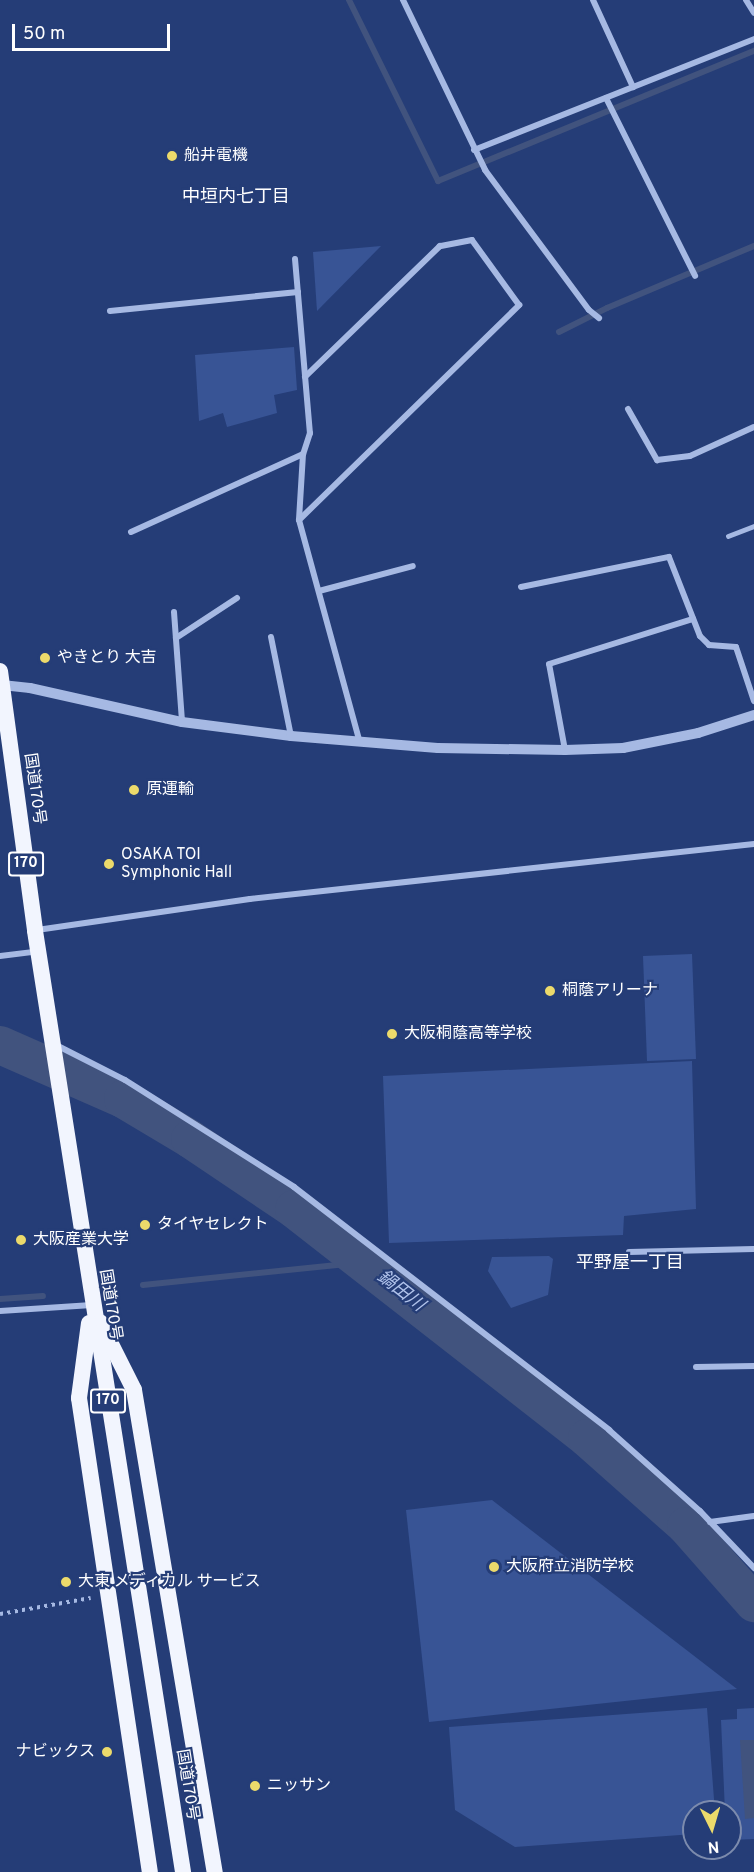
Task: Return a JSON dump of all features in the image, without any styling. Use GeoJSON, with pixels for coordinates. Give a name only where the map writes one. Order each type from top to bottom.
{"type":"FeatureCollection","features":[{"type":"Feature","properties":{"kind":"highway","name":"国道170号"},"geometry":{"type":"LineString","coordinates":[[1,680],[35,931],[92,1305],[183,1872]]}},
{"type":"Feature","properties":{"kind":"highway","name":"170"},"geometry":{"type":"LineString","coordinates":[[92,1305],[79,1398],[150,1872]]}},
{"type":"Feature","properties":{"kind":"highway","name":"170"},"geometry":{"type":"LineString","coordinates":[[92,1305],[134,1390],[215,1872]]}},
{"type":"Feature","properties":{"kind":"street"},"geometry":{"type":"LineString","coordinates":[[403,0],[485,171],[590,310],[599,318]]}},
{"type":"Feature","properties":{"kind":"street"},"geometry":{"type":"LineString","coordinates":[[592,0],[633,87]]}},
{"type":"Feature","properties":{"kind":"street"},"geometry":{"type":"LineString","coordinates":[[746,0],[754,13]]}},
{"type":"Feature","properties":{"kind":"street"},"geometry":{"type":"LineString","coordinates":[[474,150],[754,39]]}},
{"type":"Feature","properties":{"kind":"street"},"geometry":{"type":"LineString","coordinates":[[606,98],[695,276]]}},
{"type":"Feature","properties":{"kind":"street"},"geometry":{"type":"LineString","coordinates":[[299,520],[519,305],[472,240],[440,246],[305,377]]}},
{"type":"Feature","properties":{"kind":"street"},"geometry":{"type":"LineString","coordinates":[[295,260],[310,433],[303,454],[299,520],[359,740]]}},
{"type":"Feature","properties":{"kind":"street"},"geometry":{"type":"LineString","coordinates":[[110,310],[298,292]]}},
{"type":"Feature","properties":{"kind":"street"},"geometry":{"type":"LineString","coordinates":[[628,409],[657,460],[690,456],[754,427]]}},
{"type":"Feature","properties":{"kind":"street"},"geometry":{"type":"LineString","coordinates":[[131,532],[303,454]]}},
{"type":"Feature","properties":{"kind":"street"},"geometry":{"type":"LineString","coordinates":[[521,587],[669,557],[700,636],[709,645],[736,646],[754,701]]}},
{"type":"Feature","properties":{"kind":"street"},"geometry":{"type":"LineString","coordinates":[[319,591],[413,566]]}},
{"type":"Feature","properties":{"kind":"street"},"geometry":{"type":"LineString","coordinates":[[176,638],[237,598]]}},
{"type":"Feature","properties":{"kind":"street"},"geometry":{"type":"LineString","coordinates":[[174,612],[182,722]]}},
{"type":"Feature","properties":{"kind":"street"},"geometry":{"type":"LineString","coordinates":[[565,750],[549,664],[693,620]]}},
{"type":"Feature","properties":{"kind":"street"},"geometry":{"type":"LineString","coordinates":[[271,637],[291,736]]}},
{"type":"Feature","properties":{"kind":"street"},"geometry":{"type":"LineString","coordinates":[[1,680],[182,722],[291,736],[438,748],[565,750],[623,748],[698,733],[754,715]]}},
{"type":"Feature","properties":{"kind":"street"},"geometry":{"type":"LineString","coordinates":[[35,931],[250,899],[754,844]]}},
{"type":"Feature","properties":{"kind":"street"},"geometry":{"type":"LineString","coordinates":[[0,956],[38,951]]}},
{"type":"Feature","properties":{"kind":"street"},"geometry":{"type":"LineString","coordinates":[[54,1050],[125,1080],[294,1187],[609,1430],[710,1522],[754,1568]]}},
{"type":"Feature","properties":{"kind":"street"},"geometry":{"type":"LineString","coordinates":[[629,1252],[716,1248],[754,1249]]}},
{"type":"Feature","properties":{"kind":"street"},"geometry":{"type":"LineString","coordinates":[[0,1311],[92,1305]]}},
{"type":"Feature","properties":{"kind":"street"},"geometry":{"type":"LineString","coordinates":[[696,1368],[754,1366]]}},
{"type":"Feature","properties":{"kind":"street"},"geometry":{"type":"LineString","coordinates":[[710,1522],[754,1516]]}},
{"type":"Feature","properties":{"kind":"lane"},"geometry":{"type":"LineString","coordinates":[[728,536],[754,525]]}},
{"type":"Feature","properties":{"kind":"path"},"geometry":{"type":"LineString","coordinates":[[0,1614],[110,1595]]}},
{"type":"Feature","properties":{"kind":"shaded area"},"geometry":{"type":"Polygon","coordinates":[[[381,246],[317,311],[313,252],[381,246]]]}},
{"type":"Feature","properties":{"kind":"shaded area"},"geometry":{"type":"Polygon","coordinates":[[[294,347],[297,390],[274,395],[277,413],[227,427],[223,413],[199,421],[195,355],[294,347]]]}},
{"type":"Feature","properties":{"kind":"shaded area"},"geometry":{"type":"Polygon","coordinates":[[[692,954],[696,1059],[647,1061],[643,956],[692,954]]]}},
{"type":"Feature","properties":{"kind":"shaded area"},"geometry":{"type":"Polygon","coordinates":[[[692,1061],[696,1209],[624,1216],[623,1235],[389,1243],[383,1076],[692,1061]]]}},
{"type":"Feature","properties":{"kind":"shaded area"},"geometry":{"type":"Polygon","coordinates":[[[549,1256],[553,1259],[548,1295],[511,1308],[488,1271],[492,1257],[549,1256]]]}},
{"type":"Feature","properties":{"kind":"shaded area"},"geometry":{"type":"Polygon","coordinates":[[[492,1500],[737,1689],[429,1722],[406,1510],[492,1500]]]}},
{"type":"Feature","properties":{"kind":"shaded area"},"geometry":{"type":"Polygon","coordinates":[[[707,1708],[714,1800],[682,1800],[682,1835],[515,1847],[455,1810],[449,1727],[707,1708]]]}},
{"type":"Feature","properties":{"kind":"shaded area"},"geometry":{"type":"Polygon","coordinates":[[[754,1708],[754,1839],[742,1840],[742,1800],[724,1800],[721,1720],[737,1719],[737,1709],[754,1708]]]}},
{"type":"Feature","properties":{"kind":"shaded area"},"geometry":{"type":"Polygon","coordinates":[[[740,1740],[754,1740],[754,1818],[745,1819],[740,1740]]]}},
{"type":"Feature","properties":{"kind":"waterway"},"geometry":{"type":"LineString","coordinates":[[349,0],[438,181],[754,51]]}},
{"type":"Feature","properties":{"kind":"waterway"},"geometry":{"type":"LineString","coordinates":[[559,332],[607,308],[754,246]]}},
{"type":"Feature","properties":{"kind":"waterway","name":"鍋田川"},"geometry":{"type":"LineString","coordinates":[[0,1045],[123,1099],[190,1139],[294,1209],[587,1438],[686,1526],[754,1603]]}},
{"type":"Feature","properties":{"kind":"waterway"},"geometry":{"type":"LineString","coordinates":[[143,1285],[364,1262]]}},
{"type":"Feature","properties":{"kind":"waterway"},"geometry":{"type":"LineString","coordinates":[[0,1299],[43,1296]]}},
{"type":"Feature","properties":{"kind":"place","name":"船井電機"},"geometry":{"type":"Point","coordinates":[172,156]}},
{"type":"Feature","properties":{"kind":"place","name":"やきとり 大吉"},"geometry":{"type":"Point","coordinates":[45,658]}},
{"type":"Feature","properties":{"kind":"place","name":"原運輸"},"geometry":{"type":"Point","coordinates":[134,790]}},
{"type":"Feature","properties":{"kind":"place","name":"OSAKA TOI Symphonic Hall"},"geometry":{"type":"Point","coordinates":[109,864]}},
{"type":"Feature","properties":{"kind":"place","name":"桐蔭アリーナ"},"geometry":{"type":"Point","coordinates":[550,991]}},
{"type":"Feature","properties":{"kind":"place","name":"大阪桐蔭高等学校"},"geometry":{"type":"Point","coordinates":[392,1034]}},
{"type":"Feature","properties":{"kind":"place","name":"タイヤセレクト"},"geometry":{"type":"Point","coordinates":[145,1225]}},
{"type":"Feature","properties":{"kind":"place","name":"大阪産業大学"},"geometry":{"type":"Point","coordinates":[21,1240]}},
{"type":"Feature","properties":{"kind":"place","name":"大阪府立消防学校"},"geometry":{"type":"Point","coordinates":[494,1567]}},
{"type":"Feature","properties":{"kind":"place","name":"大東 メディカル サービス"},"geometry":{"type":"Point","coordinates":[66,1582]}},
{"type":"Feature","properties":{"kind":"place","name":"ナビックス"},"geometry":{"type":"Point","coordinates":[107,1752]}},
{"type":"Feature","properties":{"kind":"place","name":"ニッサン"},"geometry":{"type":"Point","coordinates":[255,1786]}},
{"type":"Feature","properties":{"kind":"district","name":"中垣内七丁目"},"geometry":{"type":"Point","coordinates":[236,198]}},
{"type":"Feature","properties":{"kind":"district","name":"平野屋一丁目"},"geometry":{"type":"Point","coordinates":[630,1264]}}]}
